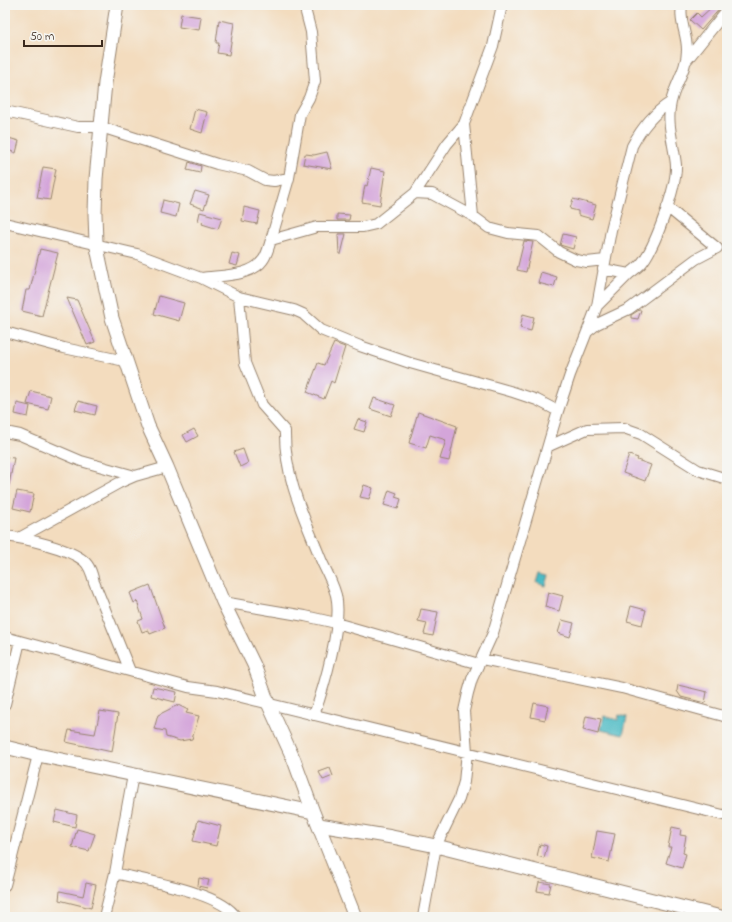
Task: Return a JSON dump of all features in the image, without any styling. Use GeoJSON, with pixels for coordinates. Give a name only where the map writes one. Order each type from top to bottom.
{"type":"FeatureCollection","features":[{"type":"Feature","properties":{"kind":"street"},"geometry":{"type":"LineString","coordinates":[[117,5],[105,83],[96,179],[96,243],[112,318],[125,361],[148,426],[167,466],[223,602],[254,665],[268,703],[294,760],[355,917]]}},
{"type":"Feature","properties":{"kind":"street"},"geometry":{"type":"LineString","coordinates":[[201,278],[237,273],[257,266],[264,260],[289,178],[300,114],[311,94],[315,81],[311,32],[304,5]]}},
{"type":"Feature","properties":{"kind":"street"},"geometry":{"type":"LineString","coordinates":[[271,240],[317,227],[363,227],[376,224],[390,215],[415,193],[447,144],[464,124],[493,46],[502,5]]}},
{"type":"Feature","properties":{"kind":"street"},"geometry":{"type":"LineString","coordinates":[[597,306],[641,264],[651,248],[667,207],[676,167],[671,139],[671,102],[686,61],[687,43],[680,16],[682,5]]}},
{"type":"Feature","properties":{"kind":"street"},"geometry":{"type":"LineString","coordinates":[[686,61],[727,10]]}},
{"type":"Feature","properties":{"kind":"street"},"geometry":{"type":"LineString","coordinates":[[424,916],[436,846],[459,799],[464,782],[467,752],[464,711],[472,679],[493,633],[558,411],[570,375],[597,306],[604,265],[632,146],[638,135],[651,118],[671,102]]}},
{"type":"Feature","properties":{"kind":"street"},"geometry":{"type":"LineString","coordinates":[[5,112],[78,127],[101,127],[217,164],[248,171],[265,180],[274,181],[289,178]]}},
{"type":"Feature","properties":{"kind":"street"},"geometry":{"type":"LineString","coordinates":[[464,124],[473,216]]}},
{"type":"Feature","properties":{"kind":"street"},"geometry":{"type":"LineString","coordinates":[[415,193],[432,194],[473,216],[489,228],[508,233],[539,236],[560,252],[576,260],[604,265],[629,274]]}},
{"type":"Feature","properties":{"kind":"street"},"geometry":{"type":"LineString","coordinates":[[667,207],[717,248]]}},
{"type":"Feature","properties":{"kind":"street"},"geometry":{"type":"LineString","coordinates":[[5,223],[96,243],[137,254],[201,278],[239,297],[286,307],[303,314],[321,330],[334,336],[410,364],[537,400],[558,411]]}},
{"type":"Feature","properties":{"kind":"street"},"geometry":{"type":"LineString","coordinates":[[587,332],[597,324],[629,309],[701,256],[727,244]]}},
{"type":"Feature","properties":{"kind":"street"},"geometry":{"type":"LineString","coordinates":[[239,297],[245,363],[262,405],[285,431],[284,442],[292,487],[336,596],[336,623],[326,682],[314,715]]}},
{"type":"Feature","properties":{"kind":"street"},"geometry":{"type":"LineString","coordinates":[[5,332],[64,348],[125,361]]}},
{"type":"Feature","properties":{"kind":"street"},"geometry":{"type":"LineString","coordinates":[[549,446],[587,429],[624,428],[642,434],[698,470],[727,479]]}},
{"type":"Feature","properties":{"kind":"street"},"geometry":{"type":"LineString","coordinates":[[5,432],[20,435],[81,461],[135,476]]}},
{"type":"Feature","properties":{"kind":"street"},"geometry":{"type":"LineString","coordinates":[[21,537],[87,500],[135,476],[167,466]]}},
{"type":"Feature","properties":{"kind":"street"},"geometry":{"type":"LineString","coordinates":[[5,536],[21,537],[74,554],[85,561],[92,571],[94,582],[130,671]]}},
{"type":"Feature","properties":{"kind":"street"},"geometry":{"type":"LineString","coordinates":[[223,602],[305,616],[336,623],[480,661],[622,688],[727,716]]}},
{"type":"Feature","properties":{"kind":"street"},"geometry":{"type":"LineString","coordinates":[[5,637],[188,687],[217,691],[268,703],[727,816]]}},
{"type":"Feature","properties":{"kind":"street"},"geometry":{"type":"LineString","coordinates":[[5,704],[20,642]]}},
{"type":"Feature","properties":{"kind":"street"},"geometry":{"type":"LineString","coordinates":[[5,747],[313,812]]}},
{"type":"Feature","properties":{"kind":"street"},"geometry":{"type":"LineString","coordinates":[[5,885],[10,846],[38,755]]}},
{"type":"Feature","properties":{"kind":"street"},"geometry":{"type":"LineString","coordinates":[[104,917],[116,873],[133,775]]}},
{"type":"Feature","properties":{"kind":"street"},"geometry":{"type":"LineString","coordinates":[[319,825],[436,846],[721,917]]}},
{"type":"Feature","properties":{"kind":"street"},"geometry":{"type":"LineString","coordinates":[[116,873],[204,895],[221,902],[233,911],[236,917]]}},
{"type":"Feature","properties":{"kind":"water"},"geometry":{"type":"Polygon","coordinates":[[[540,573],[549,575],[546,586],[537,583],[540,573]]]}},
{"type":"Feature","properties":{"kind":"water"},"geometry":{"type":"Polygon","coordinates":[[[619,715],[627,717],[623,735],[601,730],[604,716],[618,720],[619,715]]]}},
{"type":"Feature","properties":{"kind":"building"},"geometry":{"type":"Polygon","coordinates":[[[714,5],[723,5],[701,30],[690,20],[697,13],[701,17],[714,5]]]}},
{"type":"Feature","properties":{"kind":"building"},"geometry":{"type":"Polygon","coordinates":[[[181,14],[201,17],[199,30],[179,27],[181,14]]]}},
{"type":"Feature","properties":{"kind":"building"},"geometry":{"type":"Polygon","coordinates":[[[219,20],[234,23],[229,55],[217,53],[219,43],[216,43],[219,20]]]}},
{"type":"Feature","properties":{"kind":"building"},"geometry":{"type":"Polygon","coordinates":[[[195,109],[207,112],[202,133],[190,129],[195,109]]]}},
{"type":"Feature","properties":{"kind":"building"},"geometry":{"type":"Polygon","coordinates":[[[5,137],[19,141],[16,153],[5,149],[5,137]]]}},
{"type":"Feature","properties":{"kind":"building"},"geometry":{"type":"Polygon","coordinates":[[[327,152],[332,169],[303,164],[305,154],[314,155],[327,152]]]}},
{"type":"Feature","properties":{"kind":"building"},"geometry":{"type":"Polygon","coordinates":[[[189,162],[201,166],[200,173],[187,170],[189,162]]]}},
{"type":"Feature","properties":{"kind":"building"},"geometry":{"type":"Polygon","coordinates":[[[43,167],[56,169],[50,200],[37,198],[43,167]]]}},
{"type":"Feature","properties":{"kind":"building"},"geometry":{"type":"Polygon","coordinates":[[[371,168],[385,171],[380,205],[362,202],[365,185],[367,186],[371,168]]]}},
{"type":"Feature","properties":{"kind":"building"},"geometry":{"type":"Polygon","coordinates":[[[195,191],[209,195],[204,209],[190,204],[195,191]]]}},
{"type":"Feature","properties":{"kind":"building"},"geometry":{"type":"Polygon","coordinates":[[[573,199],[596,205],[592,219],[578,215],[578,211],[570,209],[573,199]]]}},
{"type":"Feature","properties":{"kind":"building"},"geometry":{"type":"Polygon","coordinates":[[[163,200],[179,204],[176,217],[160,213],[163,200]]]}},
{"type":"Feature","properties":{"kind":"building"},"geometry":{"type":"Polygon","coordinates":[[[244,207],[260,211],[257,224],[242,221],[244,207]]]}},
{"type":"Feature","properties":{"kind":"building"},"geometry":{"type":"Polygon","coordinates":[[[200,212],[222,218],[218,229],[202,224],[203,222],[198,221],[200,212]]]}},
{"type":"Feature","properties":{"kind":"building"},"geometry":{"type":"Polygon","coordinates":[[[337,214],[350,215],[349,220],[337,220],[337,214]]]}},
{"type":"Feature","properties":{"kind":"building"},"geometry":{"type":"Polygon","coordinates":[[[338,234],[346,234],[341,254],[339,254],[338,234]]]}},
{"type":"Feature","properties":{"kind":"building"},"geometry":{"type":"Polygon","coordinates":[[[563,234],[576,237],[573,249],[560,245],[563,234]]]}},
{"type":"Feature","properties":{"kind":"building"},"geometry":{"type":"Polygon","coordinates":[[[524,241],[533,242],[526,272],[517,270],[524,241]]]}},
{"type":"Feature","properties":{"kind":"building"},"geometry":{"type":"Polygon","coordinates":[[[40,249],[58,253],[42,316],[22,311],[26,290],[30,290],[40,249]]]}},
{"type":"Feature","properties":{"kind":"building"},"geometry":{"type":"Polygon","coordinates":[[[232,253],[240,255],[237,266],[229,264],[232,253]]]}},
{"type":"Feature","properties":{"kind":"building"},"geometry":{"type":"Polygon","coordinates":[[[541,272],[557,277],[554,287],[538,283],[541,272]]]}},
{"type":"Feature","properties":{"kind":"building"},"geometry":{"type":"Polygon","coordinates":[[[159,296],[184,303],[179,321],[154,314],[159,296]]]}},
{"type":"Feature","properties":{"kind":"building"},"geometry":{"type":"Polygon","coordinates":[[[67,298],[77,300],[95,342],[87,345],[67,298]]]}},
{"type":"Feature","properties":{"kind":"building"},"geometry":{"type":"Polygon","coordinates":[[[641,310],[638,319],[631,318],[631,315],[641,310]]]}},
{"type":"Feature","properties":{"kind":"building"},"geometry":{"type":"Polygon","coordinates":[[[523,314],[534,317],[531,331],[520,328],[523,314]]]}},
{"type":"Feature","properties":{"kind":"building"},"geometry":{"type":"Polygon","coordinates":[[[334,343],[345,347],[334,383],[331,381],[324,399],[307,392],[318,363],[324,365],[334,343]]]}},
{"type":"Feature","properties":{"kind":"building"},"geometry":{"type":"Polygon","coordinates":[[[31,391],[51,396],[48,409],[27,404],[31,391]]]}},
{"type":"Feature","properties":{"kind":"building"},"geometry":{"type":"Polygon","coordinates":[[[374,398],[395,405],[391,416],[370,409],[374,398]]]}},
{"type":"Feature","properties":{"kind":"building"},"geometry":{"type":"Polygon","coordinates":[[[78,401],[97,406],[95,415],[75,410],[78,401]]]}},
{"type":"Feature","properties":{"kind":"building"},"geometry":{"type":"Polygon","coordinates":[[[17,403],[30,406],[28,417],[15,414],[17,403]]]}},
{"type":"Feature","properties":{"kind":"building"},"geometry":{"type":"Polygon","coordinates":[[[418,412],[457,426],[449,461],[440,459],[446,440],[430,435],[426,448],[409,443],[418,412]]]}},
{"type":"Feature","properties":{"kind":"building"},"geometry":{"type":"Polygon","coordinates":[[[358,419],[367,422],[364,432],[354,429],[358,419]]]}},
{"type":"Feature","properties":{"kind":"building"},"geometry":{"type":"Polygon","coordinates":[[[194,429],[198,436],[187,442],[183,435],[194,429]]]}},
{"type":"Feature","properties":{"kind":"building"},"geometry":{"type":"Polygon","coordinates":[[[243,449],[248,463],[240,467],[234,452],[243,449]]]}},
{"type":"Feature","properties":{"kind":"building"},"geometry":{"type":"Polygon","coordinates":[[[629,455],[638,458],[637,460],[651,465],[645,481],[623,473],[629,455]]]}},
{"type":"Feature","properties":{"kind":"building"},"geometry":{"type":"Polygon","coordinates":[[[5,457],[14,458],[9,485],[5,485],[5,457]]]}},
{"type":"Feature","properties":{"kind":"building"},"geometry":{"type":"Polygon","coordinates":[[[364,485],[373,488],[369,499],[360,497],[364,485]]]}},
{"type":"Feature","properties":{"kind":"building"},"geometry":{"type":"Polygon","coordinates":[[[389,490],[397,493],[395,497],[401,499],[398,509],[384,505],[389,490]]]}},
{"type":"Feature","properties":{"kind":"building"},"geometry":{"type":"Polygon","coordinates":[[[17,491],[34,494],[30,512],[13,508],[17,491]]]}},
{"type":"Feature","properties":{"kind":"building"},"geometry":{"type":"Polygon","coordinates":[[[150,585],[165,628],[150,634],[148,630],[142,632],[138,621],[143,619],[137,601],[134,603],[130,593],[150,585]]]}},
{"type":"Feature","properties":{"kind":"building"},"geometry":{"type":"Polygon","coordinates":[[[548,592],[563,596],[559,611],[545,607],[548,592]]]}},
{"type":"Feature","properties":{"kind":"building"},"geometry":{"type":"Polygon","coordinates":[[[631,606],[646,610],[642,625],[627,621],[631,606]]]}},
{"type":"Feature","properties":{"kind":"building"},"geometry":{"type":"Polygon","coordinates":[[[421,609],[438,612],[433,636],[424,634],[427,623],[418,621],[421,609]]]}},
{"type":"Feature","properties":{"kind":"building"},"geometry":{"type":"Polygon","coordinates":[[[562,620],[574,623],[570,637],[558,633],[562,620]]]}},
{"type":"Feature","properties":{"kind":"building"},"geometry":{"type":"Polygon","coordinates":[[[678,685],[707,692],[705,703],[681,697],[677,691],[678,685]]]}},
{"type":"Feature","properties":{"kind":"building"},"geometry":{"type":"Polygon","coordinates":[[[153,687],[177,692],[175,702],[151,696],[153,687]]]}},
{"type":"Feature","properties":{"kind":"building"},"geometry":{"type":"Polygon","coordinates":[[[534,703],[548,706],[545,720],[531,717],[534,703]]]}},
{"type":"Feature","properties":{"kind":"building"},"geometry":{"type":"Polygon","coordinates":[[[178,705],[188,710],[186,713],[199,716],[192,739],[180,741],[166,737],[165,731],[154,729],[158,715],[178,705]]]}},
{"type":"Feature","properties":{"kind":"building"},"geometry":{"type":"Polygon","coordinates":[[[100,711],[118,714],[112,752],[66,742],[69,730],[95,734],[100,711]]]}},
{"type":"Feature","properties":{"kind":"building"},"geometry":{"type":"Polygon","coordinates":[[[586,716],[601,719],[598,734],[583,730],[586,716]]]}},
{"type":"Feature","properties":{"kind":"building"},"geometry":{"type":"Polygon","coordinates":[[[330,768],[333,776],[323,780],[319,772],[330,768]]]}},
{"type":"Feature","properties":{"kind":"building"},"geometry":{"type":"Polygon","coordinates":[[[57,810],[77,815],[75,827],[54,822],[57,810]]]}},
{"type":"Feature","properties":{"kind":"building"},"geometry":{"type":"Polygon","coordinates":[[[198,820],[221,826],[216,846],[193,841],[198,820]]]}},
{"type":"Feature","properties":{"kind":"building"},"geometry":{"type":"Polygon","coordinates":[[[672,827],[681,829],[680,835],[686,836],[683,853],[686,854],[682,868],[666,863],[671,847],[668,847],[672,827]]]}},
{"type":"Feature","properties":{"kind":"building"},"geometry":{"type":"Polygon","coordinates":[[[77,829],[95,834],[89,851],[72,847],[77,829]]]}},
{"type":"Feature","properties":{"kind":"building"},"geometry":{"type":"Polygon","coordinates":[[[597,831],[615,834],[609,862],[592,858],[597,831]]]}},
{"type":"Feature","properties":{"kind":"building"},"geometry":{"type":"Polygon","coordinates":[[[540,844],[547,846],[544,858],[537,856],[540,844]]]}},
{"type":"Feature","properties":{"kind":"building"},"geometry":{"type":"Polygon","coordinates":[[[199,878],[209,880],[207,888],[198,886],[199,878]]]}},
{"type":"Feature","properties":{"kind":"building"},"geometry":{"type":"Polygon","coordinates":[[[539,882],[551,884],[549,893],[537,891],[539,882]]]}},
{"type":"Feature","properties":{"kind":"building"},"geometry":{"type":"Polygon","coordinates":[[[86,883],[96,885],[91,908],[59,900],[60,891],[83,896],[86,883]]]}}]}
